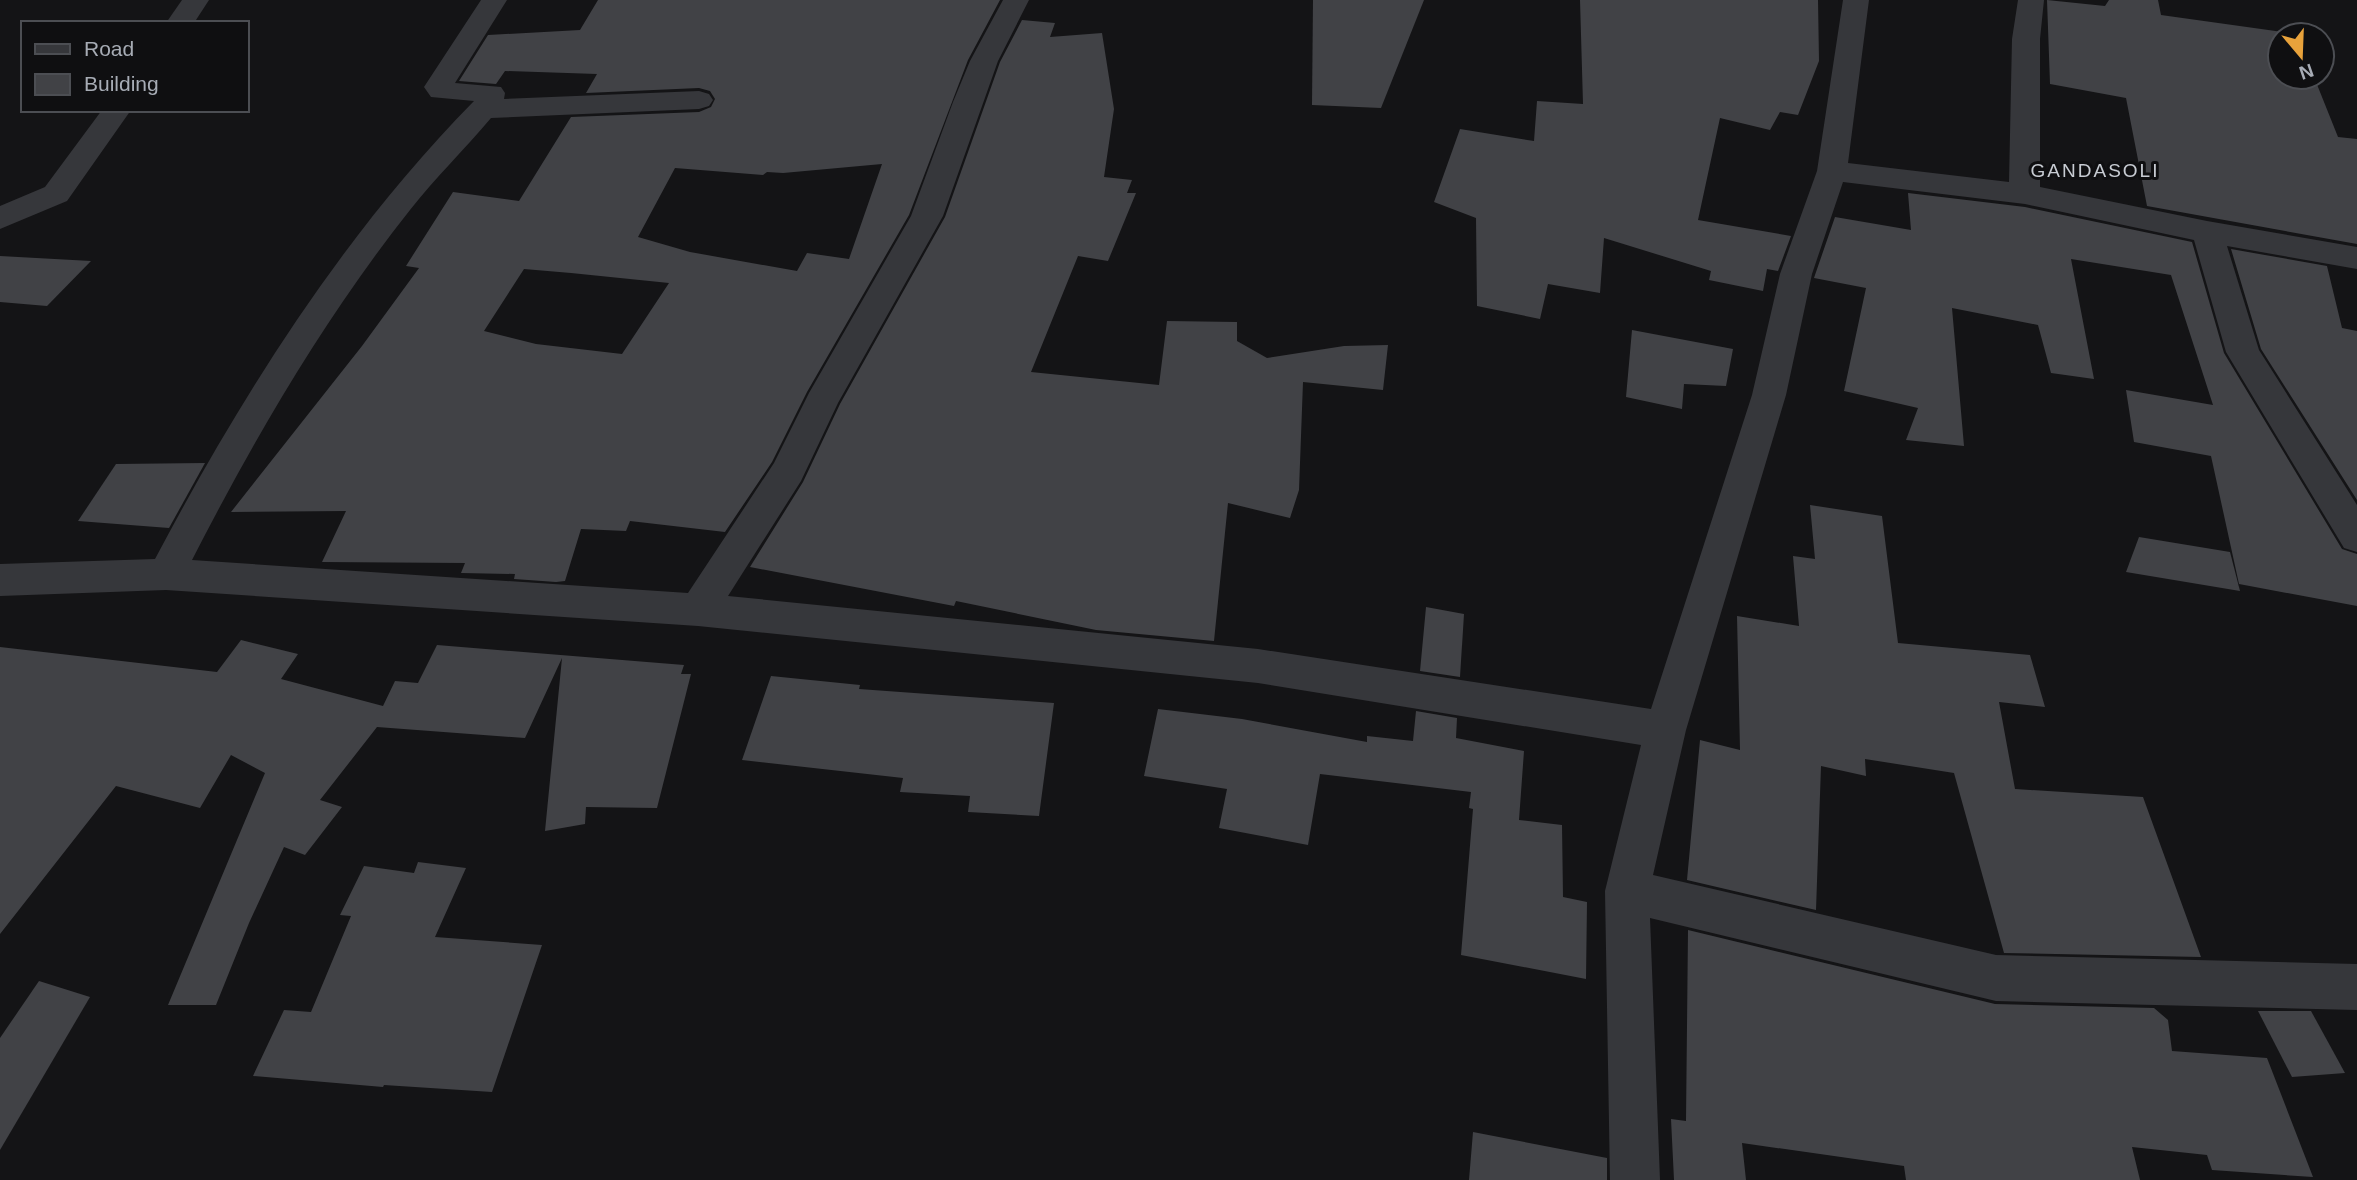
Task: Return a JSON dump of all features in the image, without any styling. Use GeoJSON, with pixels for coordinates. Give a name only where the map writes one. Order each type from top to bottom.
{"type":"FeatureCollection","features":[{"type":"Feature","properties":{"kind":"street"},"geometry":{"type":"LineString","coordinates":[[181,21],[196,0]]}},
{"type":"Feature","properties":{"kind":"street"},"geometry":{"type":"LineString","coordinates":[[166,574],[207,495],[300,346],[388,216],[492,97],[491,93],[440,92],[438,87],[494,0]]}},
{"type":"Feature","properties":{"kind":"street"},"geometry":{"type":"LineString","coordinates":[[698,610],[789,471],[821,402],[927,216],[967,102],[984,61],[1016,0]]}},
{"type":"Feature","properties":{"kind":"street"},"geometry":{"type":"LineString","coordinates":[[1634,1180],[1627,891],[1665,730],[1769,395],[1796,274],[1832,171],[1856,0]]}},
{"type":"Feature","properties":{"kind":"street"},"geometry":{"type":"LineString","coordinates":[[2025,194],[2023,167],[2026,39],[2031,0]]}},
{"type":"Feature","properties":{"kind":"street"},"geometry":{"type":"LineString","coordinates":[[482,109],[699,100]]}},
{"type":"Feature","properties":{"kind":"street"},"geometry":{"type":"LineString","coordinates":[[0,218],[56,194],[116,112]]}},
{"type":"Feature","properties":{"kind":"street"},"geometry":{"type":"LineString","coordinates":[[1832,171],[2025,194],[2207,232],[2357,258]]}},
{"type":"Feature","properties":{"kind":"street"},"geometry":{"type":"LineString","coordinates":[[2207,232],[2243,352],[2357,537]]}},
{"type":"Feature","properties":{"kind":"street"},"geometry":{"type":"LineString","coordinates":[[0,580],[166,574],[698,610],[1258,666],[1665,730]]}},
{"type":"Feature","properties":{"kind":"street"},"geometry":{"type":"LineString","coordinates":[[1627,891],[1996,978],[2357,987]]}},
{"type":"Feature","properties":{"kind":"building"},"geometry":{"type":"Polygon","coordinates":[[[598,0],[1000,0],[968,60],[909,215],[807,392],[772,462],[725,532],[630,521],[626,531],[581,529],[565,581],[556,582],[514,579],[515,574],[461,573],[465,563],[322,562],[346,511],[231,512],[362,346],[419,268],[406,266],[453,192],[519,201],[571,117],[699,112],[711,107],[715,99],[710,91],[699,88],[586,93],[597,74],[505,71],[496,84],[459,81],[488,35],[580,30],[598,0]],[[882,164],[783,173],[767,172],[763,175],[675,168],[638,237],[690,252],[797,271],[807,253],[849,259],[882,164]],[[524,269],[484,331],[536,344],[622,354],[669,283],[571,273],[524,269]]]}},
{"type":"Feature","properties":{"kind":"building"},"geometry":{"type":"Polygon","coordinates":[[[1313,0],[1424,0],[1381,108],[1312,105],[1313,0]]]}},
{"type":"Feature","properties":{"kind":"building"},"geometry":{"type":"Polygon","coordinates":[[[1580,0],[1818,0],[1819,61],[1798,115],[1780,112],[1770,130],[1720,118],[1698,220],[1791,236],[1778,271],[1767,269],[1763,291],[1709,280],[1711,271],[1604,238],[1600,293],[1548,284],[1540,319],[1477,306],[1476,218],[1434,202],[1460,129],[1534,141],[1537,101],[1583,104],[1580,0]]]}},
{"type":"Feature","properties":{"kind":"building"},"geometry":{"type":"Polygon","coordinates":[[[2047,0],[2105,6],[2109,0],[2158,0],[2161,15],[2266,30],[2266,91],[2320,91],[2338,137],[2357,139],[2357,244],[2147,206],[2126,98],[2050,84],[2047,0]]]}},
{"type":"Feature","properties":{"kind":"building"},"geometry":{"type":"Polygon","coordinates":[[[1022,20],[1055,23],[1050,37],[1102,33],[1114,109],[1104,177],[1132,180],[1127,193],[1136,193],[1108,261],[1078,256],[1031,372],[1159,385],[1167,321],[1237,322],[1237,341],[1267,358],[1344,346],[1388,345],[1383,390],[1303,382],[1299,490],[1290,518],[1228,503],[1214,641],[1096,630],[956,601],[954,606],[750,567],[803,482],[840,404],[945,217],[1000,62],[1022,20]]]}},
{"type":"Feature","properties":{"kind":"building"},"geometry":{"type":"Polygon","coordinates":[[[1908,193],[2025,207],[2192,242],[2224,353],[2342,549],[2357,554],[2357,606],[2239,584],[2211,456],[2134,442],[2126,390],[2213,405],[2171,275],[2071,259],[2094,379],[2051,373],[2038,325],[1952,308],[1964,446],[1906,440],[1918,408],[1844,391],[1866,288],[1814,278],[1835,217],[1911,230],[1908,193]]]}},
{"type":"Feature","properties":{"kind":"building"},"geometry":{"type":"Polygon","coordinates":[[[2231,249],[2327,266],[2342,328],[2357,331],[2357,500],[2261,349],[2231,249]]]}},
{"type":"Feature","properties":{"kind":"building"},"geometry":{"type":"Polygon","coordinates":[[[0,256],[91,261],[47,306],[0,302],[0,256]]]}},
{"type":"Feature","properties":{"kind":"building"},"geometry":{"type":"Polygon","coordinates":[[[1632,330],[1733,349],[1726,386],[1684,384],[1682,409],[1626,397],[1632,330]]]}},
{"type":"Feature","properties":{"kind":"building"},"geometry":{"type":"Polygon","coordinates":[[[205,463],[169,528],[78,521],[116,464],[205,463]]]}},
{"type":"Feature","properties":{"kind":"building"},"geometry":{"type":"Polygon","coordinates":[[[1810,505],[1882,516],[1898,643],[2030,655],[2045,707],[1999,702],[2015,789],[2143,797],[2201,957],[2004,953],[1954,773],[1865,759],[1866,776],[1821,766],[1816,910],[1687,880],[1700,740],[1740,750],[1737,616],[1799,626],[1793,556],[1815,559],[1810,505]]]}},
{"type":"Feature","properties":{"kind":"building"},"geometry":{"type":"Polygon","coordinates":[[[2139,537],[2230,552],[2240,591],[2126,572],[2139,537]]]}},
{"type":"Feature","properties":{"kind":"building"},"geometry":{"type":"Polygon","coordinates":[[[1426,607],[1464,614],[1460,677],[1420,671],[1426,607]]]}},
{"type":"Feature","properties":{"kind":"building"},"geometry":{"type":"Polygon","coordinates":[[[241,640],[298,654],[281,679],[383,706],[395,681],[418,683],[437,645],[684,665],[681,674],[691,674],[657,808],[586,807],[585,824],[545,831],[562,658],[525,738],[377,727],[320,800],[342,807],[305,855],[284,847],[249,923],[216,1005],[168,1005],[265,773],[231,755],[200,808],[116,786],[0,934],[0,647],[217,672],[241,640]]]}},
{"type":"Feature","properties":{"kind":"building"},"geometry":{"type":"Polygon","coordinates":[[[771,676],[860,685],[859,689],[1054,703],[1039,816],[968,812],[970,796],[900,792],[903,778],[742,760],[771,676]]]}},
{"type":"Feature","properties":{"kind":"building"},"geometry":{"type":"Polygon","coordinates":[[[1158,709],[1242,719],[1367,742],[1367,736],[1413,741],[1416,711],[1457,718],[1456,738],[1524,751],[1519,820],[1562,825],[1563,897],[1587,902],[1586,979],[1461,955],[1473,809],[1469,808],[1471,792],[1320,774],[1308,845],[1219,828],[1227,789],[1144,776],[1158,709]]]}},
{"type":"Feature","properties":{"kind":"building"},"geometry":{"type":"Polygon","coordinates":[[[418,862],[466,868],[435,937],[542,945],[492,1092],[383,1087],[253,1076],[284,1010],[311,1012],[351,916],[340,915],[364,866],[414,873],[418,862]]]}},
{"type":"Feature","properties":{"kind":"building"},"geometry":{"type":"Polygon","coordinates":[[[1688,930],[1995,1004],[2154,1008],[2168,1020],[2172,1051],[2267,1058],[2313,1177],[2212,1170],[2207,1155],[2132,1147],[2140,1180],[1906,1180],[1904,1166],[1742,1143],[1746,1180],[1674,1180],[1671,1119],[1686,1121],[1688,930]]]}},
{"type":"Feature","properties":{"kind":"building"},"geometry":{"type":"Polygon","coordinates":[[[39,981],[90,997],[0,1150],[0,1038],[39,981]]]}},
{"type":"Feature","properties":{"kind":"building"},"geometry":{"type":"Polygon","coordinates":[[[2258,1011],[2311,1011],[2345,1073],[2292,1077],[2258,1011]]]}},
{"type":"Feature","properties":{"kind":"building"},"geometry":{"type":"Polygon","coordinates":[[[1473,1132],[1607,1158],[1607,1180],[1469,1180],[1473,1132]]]}},
{"type":"Feature","properties":{"kind":"district","name":"GANDASOLI"},"geometry":{"type":"Point","coordinates":[2095,170]}}]}
